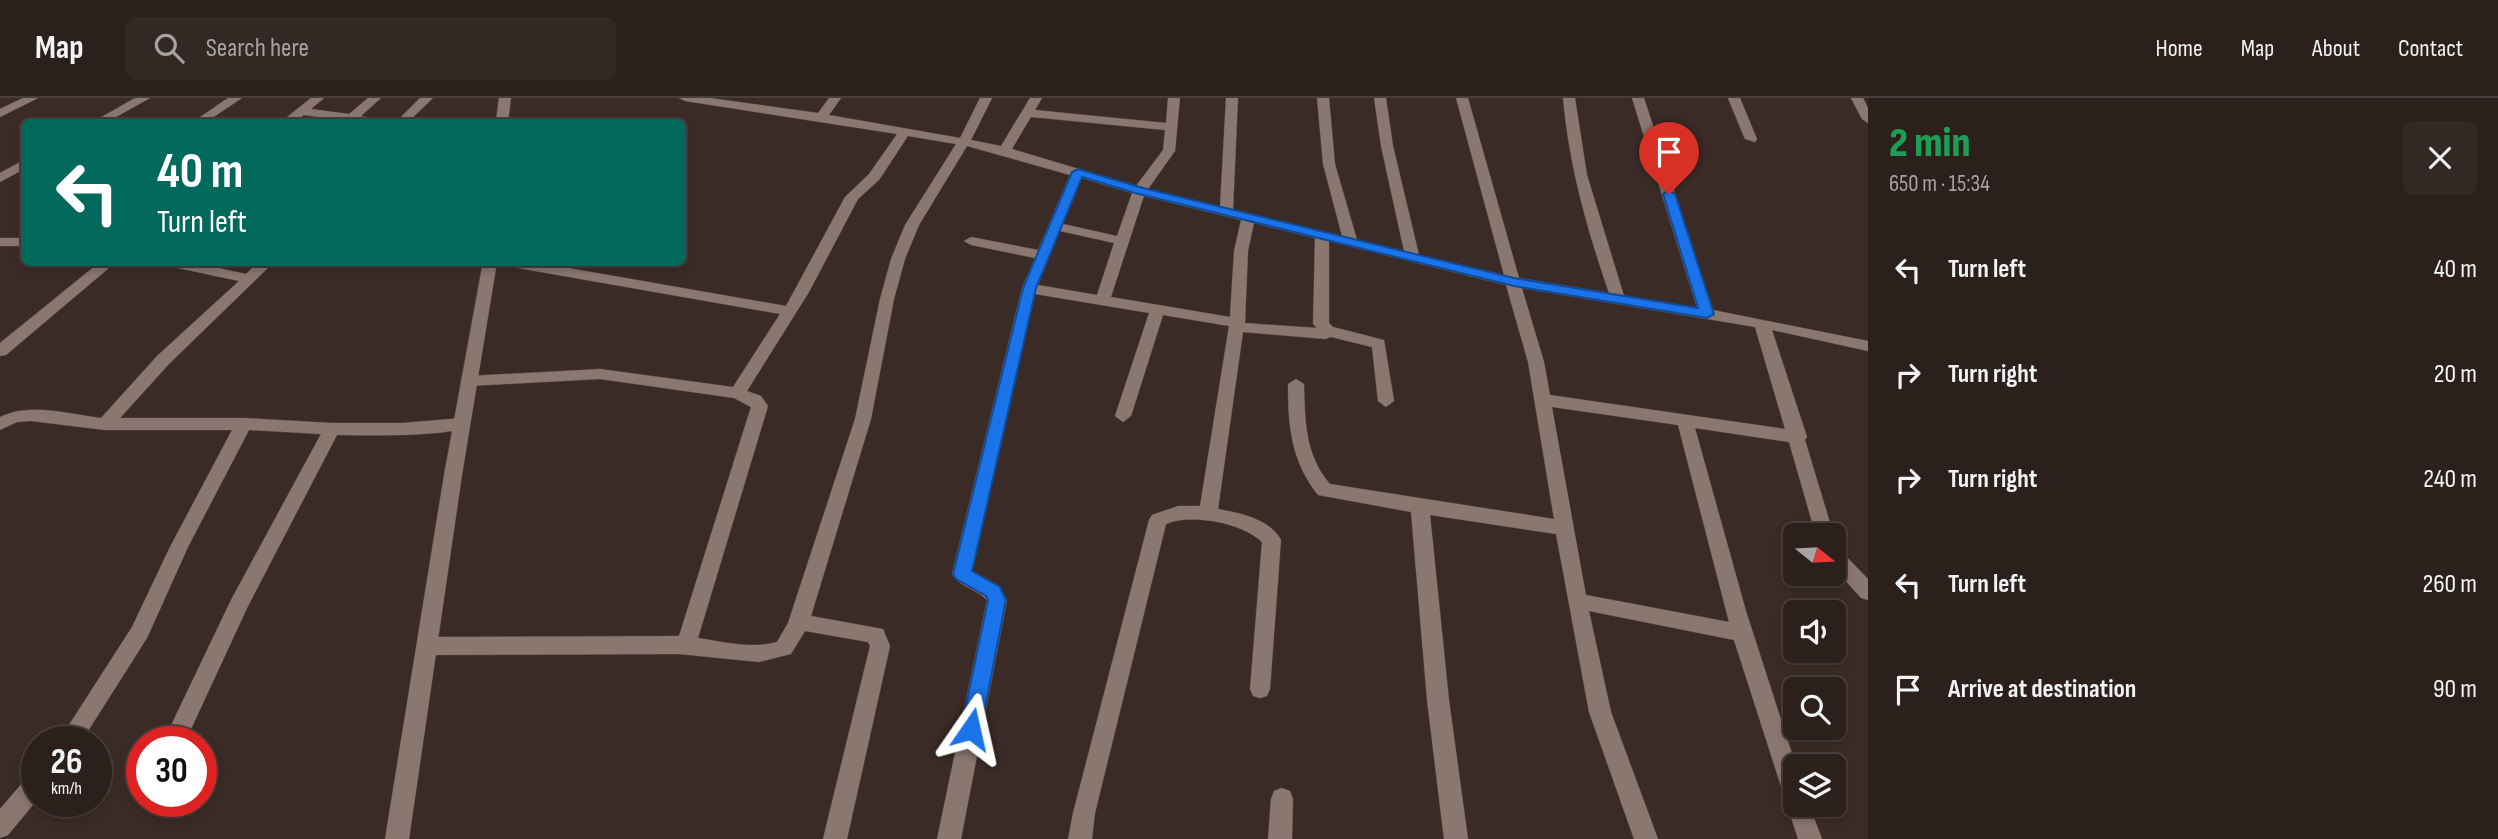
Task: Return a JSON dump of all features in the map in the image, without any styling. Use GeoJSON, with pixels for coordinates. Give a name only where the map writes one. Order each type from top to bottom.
{"type":"FeatureCollection","features":[{"type":"Feature","properties":{"kind":"street"},"geometry":{"type":"LineString","coordinates":[[0,113],[32,98]]}},
{"type":"Feature","properties":{"kind":"street"},"geometry":{"type":"LineString","coordinates":[[105,119],[144,98]]}},
{"type":"Feature","properties":{"kind":"street"},"geometry":{"type":"LineString","coordinates":[[204,119],[236,98]]}},
{"type":"Feature","properties":{"kind":"street"},"geometry":{"type":"LineString","coordinates":[[291,119],[318,98]]}},
{"type":"Feature","properties":{"kind":"street"},"geometry":{"type":"LineString","coordinates":[[351,119],[375,98]]}},
{"type":"Feature","properties":{"kind":"street"},"geometry":{"type":"LineString","coordinates":[[405,119],[427,98]]}},
{"type":"Feature","properties":{"kind":"street"},"geometry":{"type":"LineString","coordinates":[[502,119],[505,98]]}},
{"type":"Feature","properties":{"kind":"street"},"geometry":{"type":"LineString","coordinates":[[685,98],[906,130],[1005,150],[1139,191],[1514,282],[1762,323],[1868,346]]}},
{"type":"Feature","properties":{"kind":"street"},"geometry":{"type":"LineString","coordinates":[[821,117],[835,98]]}},
{"type":"Feature","properties":{"kind":"street"},"geometry":{"type":"LineString","coordinates":[[428,646],[598,643],[686,645],[760,654],[785,648],[798,622],[863,419],[898,258],[912,225],[964,142],[986,98]]}},
{"type":"Feature","properties":{"kind":"street"},"geometry":{"type":"LineString","coordinates":[[1005,150],[1036,98]]}},
{"type":"Feature","properties":{"kind":"street"},"geometry":{"type":"LineString","coordinates":[[1102,301],[1139,191],[1146,184],[1160,158],[1169,151],[1174,98]]}},
{"type":"Feature","properties":{"kind":"street"},"geometry":{"type":"LineString","coordinates":[[1226,212],[1232,98]]}},
{"type":"Feature","properties":{"kind":"street"},"geometry":{"type":"LineString","coordinates":[[1323,98],[1329,164],[1350,241]]}},
{"type":"Feature","properties":{"kind":"street"},"geometry":{"type":"LineString","coordinates":[[1380,98],[1387,146],[1413,258]]}},
{"type":"Feature","properties":{"kind":"street"},"geometry":{"type":"LineString","coordinates":[[1462,98],[1536,362],[1577,601],[1600,712],[1647,839]]}},
{"type":"Feature","properties":{"kind":"street"},"geometry":{"type":"LineString","coordinates":[[1569,98],[1578,168],[1586,204],[1618,299]]}},
{"type":"Feature","properties":{"kind":"street"},"geometry":{"type":"LineString","coordinates":[[1638,98],[1707,314]]}},
{"type":"Feature","properties":{"kind":"street"},"geometry":{"type":"LineString","coordinates":[[1734,98],[1751,139]]}},
{"type":"Feature","properties":{"kind":"street"},"geometry":{"type":"LineString","coordinates":[[1857,98],[1868,120]]}},
{"type":"Feature","properties":{"kind":"street"},"geometry":{"type":"LineString","coordinates":[[302,111],[345,119]]}},
{"type":"Feature","properties":{"kind":"street"},"geometry":{"type":"LineString","coordinates":[[1027,113],[1172,127]]}},
{"type":"Feature","properties":{"kind":"street"},"geometry":{"type":"LineString","coordinates":[[737,393],[821,258],[852,197],[874,177],[906,130]]}},
{"type":"Feature","properties":{"kind":"street"},"geometry":{"type":"LineString","coordinates":[[0,178],[21,166]]}},
{"type":"Feature","properties":{"kind":"street"},"geometry":{"type":"LineString","coordinates":[[949,839],[997,600],[994,592],[962,574],[1029,288],[1078,172]]}},
{"type":"Feature","properties":{"kind":"street"},"geometry":{"type":"LineString","coordinates":[[1208,516],[1237,323],[1241,251],[1248,217]]}},
{"type":"Feature","properties":{"kind":"street"},"geometry":{"type":"LineString","coordinates":[[1054,226],[1122,241]]}},
{"type":"Feature","properties":{"kind":"street"},"geometry":{"type":"LineString","coordinates":[[1322,235],[1321,324],[1328,331],[1379,344],[1386,401]]}},
{"type":"Feature","properties":{"kind":"street"},"geometry":{"type":"LineString","coordinates":[[971,241],[1042,255]]}},
{"type":"Feature","properties":{"kind":"street"},"geometry":{"type":"LineString","coordinates":[[0,242],[21,242]]}},
{"type":"Feature","properties":{"kind":"street"},"geometry":{"type":"LineString","coordinates":[[0,351],[104,266]]}},
{"type":"Feature","properties":{"kind":"street"},"geometry":{"type":"LineString","coordinates":[[188,266],[251,279]]}},
{"type":"Feature","properties":{"kind":"street"},"geometry":{"type":"LineString","coordinates":[[105,424],[163,359],[263,266]]}},
{"type":"Feature","properties":{"kind":"street"},"geometry":{"type":"LineString","coordinates":[[397,839],[489,266]]}},
{"type":"Feature","properties":{"kind":"street"},"geometry":{"type":"LineString","coordinates":[[529,266],[789,311]]}},
{"type":"Feature","properties":{"kind":"street"},"geometry":{"type":"LineString","coordinates":[[1029,288],[1237,323]]}},
{"type":"Feature","properties":{"kind":"street"},"geometry":{"type":"LineString","coordinates":[[1123,416],[1157,310]]}},
{"type":"Feature","properties":{"kind":"street"},"geometry":{"type":"LineString","coordinates":[[1237,323],[1237,327],[1325,334]]}},
{"type":"Feature","properties":{"kind":"street"},"geometry":{"type":"LineString","coordinates":[[1762,323],[1821,523]]}},
{"type":"Feature","properties":{"kind":"street"},"geometry":{"type":"LineString","coordinates":[[469,381],[600,374],[737,393],[755,400],[760,406],[686,645]]}},
{"type":"Feature","properties":{"kind":"street"},"geometry":{"type":"LineString","coordinates":[[1296,384],[1299,447],[1305,466],[1324,490],[1564,528]]}},
{"type":"Feature","properties":{"kind":"street"},"geometry":{"type":"LineString","coordinates":[[1543,400],[1798,437]]}},
{"type":"Feature","properties":{"kind":"street"},"geometry":{"type":"LineString","coordinates":[[0,434],[7,421],[30,415],[105,424],[244,424],[332,429],[403,429],[463,424]]}},
{"type":"Feature","properties":{"kind":"street"},"geometry":{"type":"LineString","coordinates":[[1685,421],[1703,500],[1741,633],[1783,759]]}},
{"type":"Feature","properties":{"kind":"street"},"geometry":{"type":"LineString","coordinates":[[79,726],[140,632],[179,547],[244,424]]}},
{"type":"Feature","properties":{"kind":"street"},"geometry":{"type":"LineString","coordinates":[[182,726],[239,604],[332,429]]}},
{"type":"Feature","properties":{"kind":"street"},"geometry":{"type":"LineString","coordinates":[[1420,507],[1438,701],[1455,839]]}},
{"type":"Feature","properties":{"kind":"street"},"geometry":{"type":"LineString","coordinates":[[1080,839],[1084,813],[1158,520],[1186,512],[1252,524],[1266,531],[1272,540],[1260,689]]}},
{"type":"Feature","properties":{"kind":"street"},"geometry":{"type":"LineString","coordinates":[[1846,569],[1868,592]]}},
{"type":"Feature","properties":{"kind":"street"},"geometry":{"type":"LineString","coordinates":[[1577,601],[1741,633]]}},
{"type":"Feature","properties":{"kind":"street"},"geometry":{"type":"LineString","coordinates":[[798,622],[876,635],[880,646],[835,839]]}},
{"type":"Feature","properties":{"kind":"street"},"geometry":{"type":"LineString","coordinates":[[1280,839],[1282,799]]}},
{"type":"Feature","properties":{"kind":"street"},"geometry":{"type":"LineString","coordinates":[[0,827],[21,801]]}},
{"type":"Feature","properties":{"kind":"street"},"geometry":{"type":"LineString","coordinates":[[1802,817],[1810,839]]}},
{"type":"Feature","properties":{"kind":"route"},"geometry":{"type":"LineString","coordinates":[[971,729],[997,600],[994,592],[962,574],[1029,288],[1078,172],[1139,191],[1514,282],[1707,314],[1669,194]]}}]}
